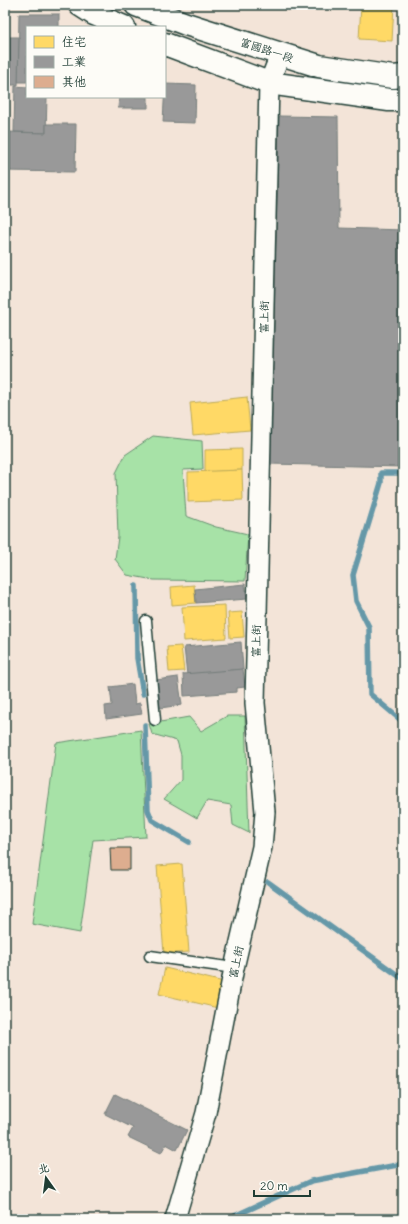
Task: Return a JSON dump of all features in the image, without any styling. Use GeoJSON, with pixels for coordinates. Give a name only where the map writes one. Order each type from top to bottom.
{"type":"FeatureCollection","features":[{"type":"Feature","properties":{"kind":"street"},"geometry":{"type":"LineString","coordinates":[[80,5],[94,14],[122,26]]}},
{"type":"Feature","properties":{"kind":"street","name":"富國路一段"},"geometry":{"type":"LineString","coordinates":[[136,5],[186,24],[280,55],[319,66],[393,77],[403,76]]}},
{"type":"Feature","properties":{"kind":"street"},"geometry":{"type":"LineString","coordinates":[[166,44],[269,83],[389,100],[403,100]]}},
{"type":"Feature","properties":{"kind":"street","name":"富上街"},"geometry":{"type":"LineString","coordinates":[[175,1219],[206,1113],[234,968],[262,847],[265,812],[255,703],[269,83],[280,55]]}},
{"type":"Feature","properties":{"kind":"lane"},"geometry":{"type":"LineString","coordinates":[[146,621],[155,720]]}},
{"type":"Feature","properties":{"kind":"lane"},"geometry":{"type":"LineString","coordinates":[[150,956],[234,968]]}},
{"type":"Feature","properties":{"kind":"green space"},"geometry":{"type":"Polygon","coordinates":[[[153,436],[202,441],[203,469],[183,470],[186,516],[216,527],[248,534],[245,581],[154,580],[127,575],[115,559],[118,537],[116,473],[125,455],[153,436]]]}},
{"type":"Feature","properties":{"kind":"green space"},"geometry":{"type":"Polygon","coordinates":[[[227,716],[245,716],[249,833],[233,825],[231,805],[207,801],[197,818],[164,799],[181,780],[181,755],[177,741],[152,734],[149,724],[189,717],[201,731],[227,716]]]}},
{"type":"Feature","properties":{"kind":"green space"},"geometry":{"type":"Polygon","coordinates":[[[141,730],[146,837],[93,840],[80,933],[32,924],[56,743],[141,730]]]}},
{"type":"Feature","properties":{"kind":"building: 住宅"},"geometry":{"type":"Polygon","coordinates":[[[361,5],[394,5],[392,41],[359,39],[361,5]]]}},
{"type":"Feature","properties":{"kind":"building: 住宅"},"geometry":{"type":"Polygon","coordinates":[[[247,397],[250,430],[193,435],[190,403],[247,397]]]}},
{"type":"Feature","properties":{"kind":"building: 住宅"},"geometry":{"type":"Polygon","coordinates":[[[242,449],[242,470],[205,472],[205,450],[242,449]]]}},
{"type":"Feature","properties":{"kind":"building: 住宅"},"geometry":{"type":"Polygon","coordinates":[[[242,470],[243,500],[188,502],[188,472],[242,470]]]}},
{"type":"Feature","properties":{"kind":"building: 住宅"},"geometry":{"type":"Polygon","coordinates":[[[194,585],[196,603],[172,605],[171,587],[194,585]]]}},
{"type":"Feature","properties":{"kind":"building: 住宅"},"geometry":{"type":"Polygon","coordinates":[[[225,605],[226,638],[184,641],[182,607],[225,605]]]}},
{"type":"Feature","properties":{"kind":"building: 住宅"},"geometry":{"type":"Polygon","coordinates":[[[242,612],[244,637],[230,638],[228,613],[242,612]]]}},
{"type":"Feature","properties":{"kind":"building: 住宅"},"geometry":{"type":"Polygon","coordinates":[[[181,646],[184,671],[169,672],[167,647],[181,646]]]}},
{"type":"Feature","properties":{"kind":"building: 住宅"},"geometry":{"type":"Polygon","coordinates":[[[182,864],[189,952],[164,954],[157,866],[182,864]]]}},
{"type":"Feature","properties":{"kind":"building: 住宅"},"geometry":{"type":"Polygon","coordinates":[[[165,968],[224,982],[218,1008],[159,994],[165,968]]]}},
{"type":"Feature","properties":{"kind":"building: 工業"},"geometry":{"type":"Polygon","coordinates":[[[19,14],[59,14],[59,26],[26,26],[26,82],[18,82],[19,14]]]}},
{"type":"Feature","properties":{"kind":"building: 工業"},"geometry":{"type":"Polygon","coordinates":[[[5,37],[19,37],[18,85],[5,85],[5,37]]]}},
{"type":"Feature","properties":{"kind":"building: 工業"},"geometry":{"type":"Polygon","coordinates":[[[166,84],[196,85],[195,123],[163,122],[166,84]]]}},
{"type":"Feature","properties":{"kind":"building: 工業"},"geometry":{"type":"Polygon","coordinates":[[[15,86],[26,87],[26,98],[47,98],[46,133],[14,132],[15,86]]]}},
{"type":"Feature","properties":{"kind":"building: 工業"},"geometry":{"type":"Polygon","coordinates":[[[119,98],[148,98],[148,108],[118,108],[119,98]]]}},
{"type":"Feature","properties":{"kind":"building: 工業"},"geometry":{"type":"Polygon","coordinates":[[[279,116],[338,117],[339,228],[403,230],[403,467],[270,464],[279,116]]]}},
{"type":"Feature","properties":{"kind":"building: 工業"},"geometry":{"type":"Polygon","coordinates":[[[46,124],[76,124],[75,172],[5,171],[5,132],[46,133],[46,124]]]}},
{"type":"Feature","properties":{"kind":"building: 工業"},"geometry":{"type":"Polygon","coordinates":[[[245,584],[247,599],[196,603],[195,589],[245,584]]]}},
{"type":"Feature","properties":{"kind":"building: 工業"},"geometry":{"type":"Polygon","coordinates":[[[241,642],[243,669],[187,675],[184,647],[241,642]]]}},
{"type":"Feature","properties":{"kind":"building: 工業"},"geometry":{"type":"Polygon","coordinates":[[[243,669],[245,687],[237,688],[237,692],[184,696],[183,674],[243,669]]]}},
{"type":"Feature","properties":{"kind":"building: 工業"},"geometry":{"type":"Polygon","coordinates":[[[178,677],[182,705],[160,708],[156,680],[178,677]]]}},
{"type":"Feature","properties":{"kind":"building: 工業"},"geometry":{"type":"Polygon","coordinates":[[[133,684],[135,704],[140,703],[142,714],[106,719],[105,706],[112,705],[110,687],[133,684]]]}},
{"type":"Feature","properties":{"kind":"building: 工業"},"geometry":{"type":"Polygon","coordinates":[[[115,1094],[187,1130],[177,1150],[166,1144],[161,1153],[128,1137],[133,1128],[105,1114],[115,1094]]]}},
{"type":"Feature","properties":{"kind":"building: 其他"},"geometry":{"type":"Polygon","coordinates":[[[110,848],[130,848],[130,870],[111,870],[110,848]]]}},
{"type":"Feature","properties":{"kind":"waterway"},"geometry":{"type":"LineString","coordinates":[[403,473],[381,473],[381,483],[353,575],[356,601],[369,627],[370,694],[403,722]]}},
{"type":"Feature","properties":{"kind":"waterway"},"geometry":{"type":"LineString","coordinates":[[136,586],[137,658],[143,694]]}},
{"type":"Feature","properties":{"kind":"waterway"},"geometry":{"type":"LineString","coordinates":[[145,725],[148,810],[152,820],[189,842]]}},
{"type":"Feature","properties":{"kind":"waterway"},"geometry":{"type":"LineString","coordinates":[[268,882],[403,979]]}},
{"type":"Feature","properties":{"kind":"waterway"},"geometry":{"type":"LineString","coordinates":[[228,1219],[311,1181],[403,1164]]}}]}
